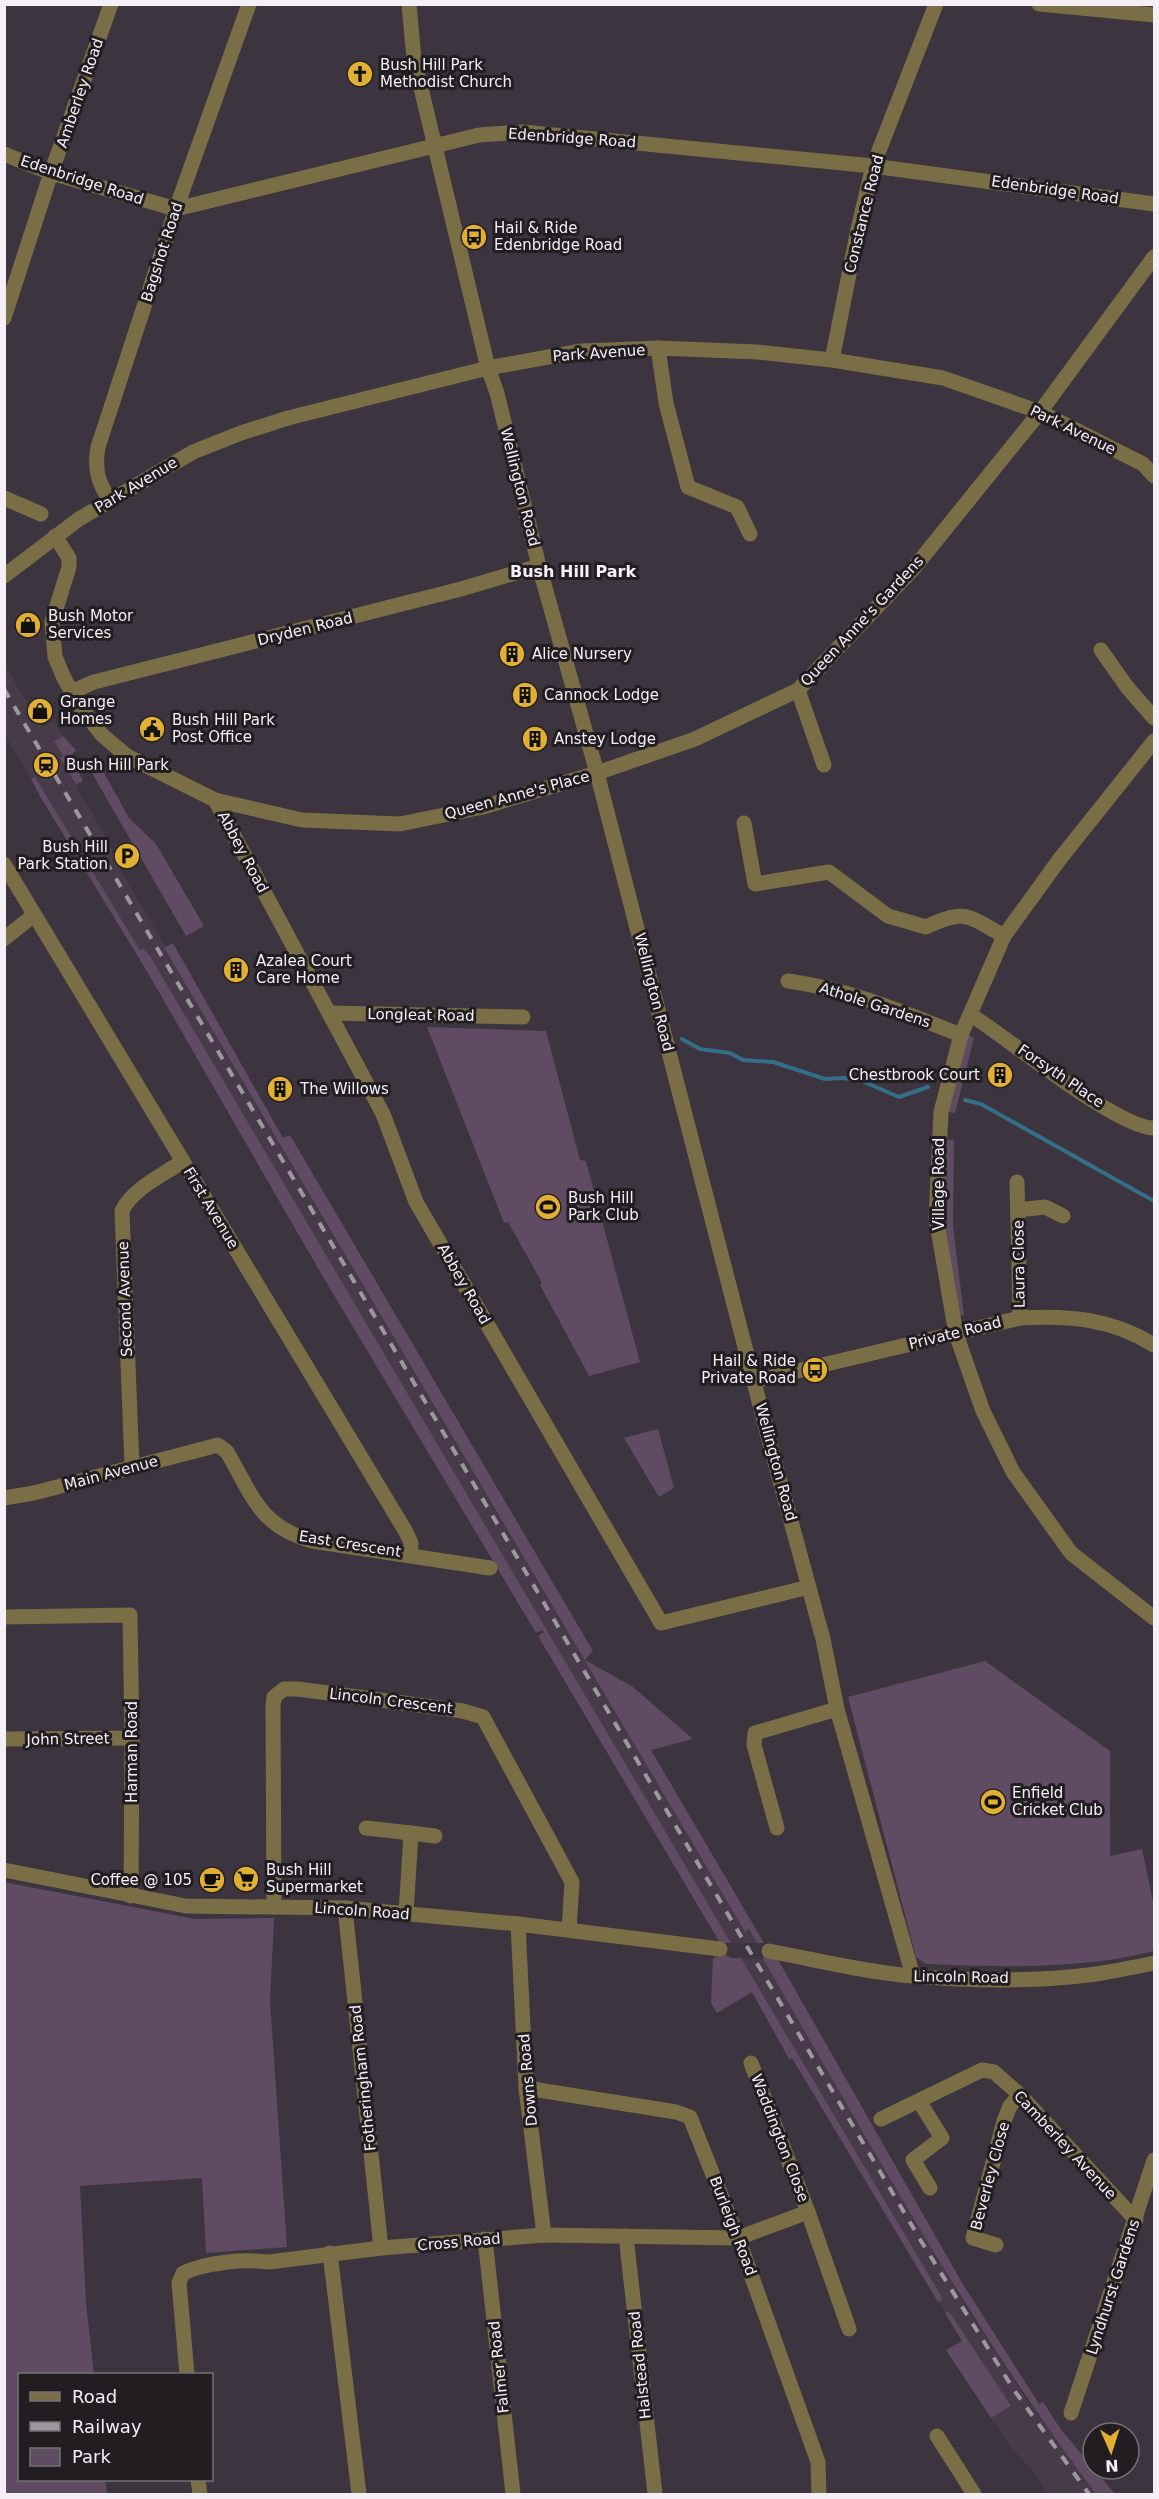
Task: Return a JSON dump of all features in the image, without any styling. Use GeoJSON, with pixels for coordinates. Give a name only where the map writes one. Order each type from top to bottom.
{"type":"FeatureCollection","features":[{"type":"Feature","properties":{"kind":"street","name":"Amberley Road"},"geometry":{"type":"LineString","coordinates":[[4,318],[51,173],[111,4]]}},
{"type":"Feature","properties":{"kind":"street","name":"Bagshot Road"},"geometry":{"type":"LineString","coordinates":[[110,501],[98,482],[96,470],[98,447],[176,209],[249,4]]}},
{"type":"Feature","properties":{"kind":"street","name":"Wellington Road"},"geometry":{"type":"LineString","coordinates":[[409,4],[414,59],[488,368],[497,393],[539,566],[597,773],[754,1381],[824,1640],[837,1710],[913,1976]]}},
{"type":"Feature","properties":{"kind":"street","name":"Constance Road"},"geometry":{"type":"LineString","coordinates":[[832,360],[873,166],[936,4]]}},
{"type":"Feature","properties":{"kind":"street"},"geometry":{"type":"LineString","coordinates":[[1039,4],[1155,15]]}},
{"type":"Feature","properties":{"kind":"street","name":"Edenbridge Road"},"geometry":{"type":"LineString","coordinates":[[4,154],[51,173],[176,209],[479,135],[523,132],[873,166],[1155,204]]}},
{"type":"Feature","properties":{"kind":"street","name":"Queen Anne's Gardens"},"geometry":{"type":"LineString","coordinates":[[597,773],[695,739],[798,690],[913,569],[1040,412],[1155,257]]}},
{"type":"Feature","properties":{"kind":"street"},"geometry":{"type":"LineString","coordinates":[[658,348],[666,403],[688,487],[737,507],[750,534]]}},
{"type":"Feature","properties":{"kind":"street","name":"Park Avenue"},"geometry":{"type":"LineString","coordinates":[[55,536],[193,452],[241,433],[288,418],[488,368],[581,351],[658,348],[757,352],[832,360],[943,378],[1040,412],[1143,464],[1155,476]]}},
{"type":"Feature","properties":{"kind":"street"},"geometry":{"type":"LineString","coordinates":[[4,498],[41,514]]}},
{"type":"Feature","properties":{"kind":"street"},"geometry":{"type":"LineString","coordinates":[[4,576],[55,536]]}},
{"type":"Feature","properties":{"kind":"street","name":"Queen Anne's Place"},"geometry":{"type":"LineString","coordinates":[[55,536],[69,558],[69,567],[52,622],[52,637],[56,657],[71,692],[102,735],[127,756],[215,800],[302,820],[400,824],[483,807],[597,773]]}},
{"type":"Feature","properties":{"kind":"street","name":"Dryden Road"},"geometry":{"type":"LineString","coordinates":[[71,692],[94,682],[461,589],[539,566]]}},
{"type":"Feature","properties":{"kind":"street"},"geometry":{"type":"LineString","coordinates":[[1101,650],[1127,687],[1155,718]]}},
{"type":"Feature","properties":{"kind":"street"},"geometry":{"type":"LineString","coordinates":[[798,690],[824,765]]}},
{"type":"Feature","properties":{"kind":"street","name":"Village Road"},"geometry":{"type":"LineString","coordinates":[[1155,741],[1059,860],[1004,936],[961,1035],[941,1112],[936,1218],[956,1334],[983,1411],[1013,1472],[1071,1553],[1155,1618]]}},
{"type":"Feature","properties":{"kind":"street","name":"Abbey Road"},"geometry":{"type":"LineString","coordinates":[[215,800],[383,1114],[416,1202],[662,1623],[809,1587]]}},
{"type":"Feature","properties":{"kind":"street"},"geometry":{"type":"LineString","coordinates":[[744,823],[755,884],[829,872],[888,916],[926,927],[950,915],[969,916],[1004,936]]}},
{"type":"Feature","properties":{"kind":"street","name":"First Avenue"},"geometry":{"type":"LineString","coordinates":[[4,864],[406,1532],[411,1543],[410,1554]]}},
{"type":"Feature","properties":{"kind":"street"},"geometry":{"type":"LineString","coordinates":[[4,939],[12,930],[34,915]]}},
{"type":"Feature","properties":{"kind":"street","name":"Athole Gardens"},"geometry":{"type":"LineString","coordinates":[[788,981],[834,989],[885,1005],[961,1035]]}},
{"type":"Feature","properties":{"kind":"street","name":"Longleat Road"},"geometry":{"type":"LineString","coordinates":[[329,1013],[516,1014]]}},
{"type":"Feature","properties":{"kind":"street","name":"Forsyth Place"},"geometry":{"type":"LineString","coordinates":[[971,1015],[1087,1096],[1131,1122],[1155,1128]]}},
{"type":"Feature","properties":{"kind":"street","name":"Second Avenue"},"geometry":{"type":"LineString","coordinates":[[132,1466],[122,1211],[126,1201],[134,1194],[183,1161]]}},
{"type":"Feature","properties":{"kind":"street","name":"Laura Close"},"geometry":{"type":"LineString","coordinates":[[1017,1182],[1020,1318]]}},
{"type":"Feature","properties":{"kind":"street","name":"Laura Close"},"geometry":{"type":"LineString","coordinates":[[1018,1210],[1045,1207],[1063,1215]]}},
{"type":"Feature","properties":{"kind":"street","name":"Private Road"},"geometry":{"type":"LineString","coordinates":[[754,1381],[1020,1318],[1061,1316],[1101,1323],[1141,1337],[1155,1345]]}},
{"type":"Feature","properties":{"kind":"street","name":"Main Avenue"},"geometry":{"type":"LineString","coordinates":[[4,1498],[34,1493],[218,1445]]}},
{"type":"Feature","properties":{"kind":"street","name":"East Crescent"},"geometry":{"type":"LineString","coordinates":[[218,1445],[227,1452],[265,1517],[293,1536],[312,1541],[410,1554],[490,1568]]}},
{"type":"Feature","properties":{"kind":"street","name":"Harman Road"},"geometry":{"type":"LineString","coordinates":[[4,1617],[130,1615],[131,1896]]}},
{"type":"Feature","properties":{"kind":"street","name":"Lincoln Crescent"},"geometry":{"type":"LineString","coordinates":[[274,1907],[274,1697],[284,1689],[298,1689],[463,1711],[483,1717],[573,1882],[569,1930]]}},
{"type":"Feature","properties":{"kind":"street"},"geometry":{"type":"LineString","coordinates":[[777,1828],[754,1745],[755,1733],[837,1710]]}},
{"type":"Feature","properties":{"kind":"street","name":"John Street"},"geometry":{"type":"LineString","coordinates":[[4,1739],[132,1738]]}},
{"type":"Feature","properties":{"kind":"street"},"geometry":{"type":"LineString","coordinates":[[366,1828],[435,1836]]}},
{"type":"Feature","properties":{"kind":"street"},"geometry":{"type":"LineString","coordinates":[[406,1913],[411,1833]]}},
{"type":"Feature","properties":{"kind":"street","name":"Lincoln Road"},"geometry":{"type":"LineString","coordinates":[[4,1870],[186,1906],[345,1908],[518,1924],[720,1949]]}},
{"type":"Feature","properties":{"kind":"street","name":"Fotheringham Road"},"geometry":{"type":"LineString","coordinates":[[345,1908],[381,2248]]}},
{"type":"Feature","properties":{"kind":"street","name":"Downs Road"},"geometry":{"type":"LineString","coordinates":[[518,1924],[526,2088],[544,2235]]}},
{"type":"Feature","properties":{"kind":"street","name":"Lincoln Road"},"geometry":{"type":"LineString","coordinates":[[769,1951],[861,1969],[913,1976],[999,1978],[1067,1976],[1097,1974],[1155,1963]]}},
{"type":"Feature","properties":{"kind":"street","name":"Waddington Close"},"geometry":{"type":"LineString","coordinates":[[751,2063],[808,2212],[849,2329]]}},
{"type":"Feature","properties":{"kind":"street","name":"Camberley Avenue"},"geometry":{"type":"LineString","coordinates":[[919,2101],[982,2070],[994,2072],[1020,2095],[1136,2220]]}},
{"type":"Feature","properties":{"kind":"street","name":"Burleigh Road"},"geometry":{"type":"LineString","coordinates":[[526,2088],[676,2112],[690,2117],[738,2238],[818,2462],[819,2494]]}},
{"type":"Feature","properties":{"kind":"street","name":"Beverley Close"},"geometry":{"type":"LineString","coordinates":[[996,2245],[973,2238],[1004,2121],[1010,2106],[1020,2095]]}},
{"type":"Feature","properties":{"kind":"street"},"geometry":{"type":"LineString","coordinates":[[881,2119],[919,2101],[942,2138],[913,2160],[930,2188]]}},
{"type":"Feature","properties":{"kind":"street","name":"Lyndhurst Gardens"},"geometry":{"type":"LineString","coordinates":[[1071,2413],[1155,2160]]}},
{"type":"Feature","properties":{"kind":"street","name":"Waddington Close"},"geometry":{"type":"LineString","coordinates":[[738,2238],[808,2212]]}},
{"type":"Feature","properties":{"kind":"street","name":"Cross Road"},"geometry":{"type":"LineString","coordinates":[[187,2373],[179,2283],[183,2273],[197,2267],[281,2261],[381,2248],[544,2235],[738,2238]]}},
{"type":"Feature","properties":{"kind":"street","name":"Halstead Road"},"geometry":{"type":"LineString","coordinates":[[626,2236],[655,2494]]}},
{"type":"Feature","properties":{"kind":"street","name":"Falmer Road"},"geometry":{"type":"LineString","coordinates":[[485,2239],[513,2494]]}},
{"type":"Feature","properties":{"kind":"street"},"geometry":{"type":"LineString","coordinates":[[330,2253],[359,2494]]}},
{"type":"Feature","properties":{"kind":"street"},"geometry":{"type":"LineString","coordinates":[[937,2436],[974,2494]]}},
{"type":"Feature","properties":{"kind":"shaded area"},"geometry":{"type":"Polygon","coordinates":[[[4,664],[42,727],[54,721],[63,736],[55,741],[63,756],[60,759],[103,832],[126,880],[166,947],[164,949],[744,1931],[749,1929],[757,1943],[731,1943],[150,957],[140,950],[35,777],[31,779],[5,735],[4,664]]]}},
{"type":"Feature","properties":{"kind":"shaded area"},"geometry":{"type":"Polygon","coordinates":[[[741,1958],[763,1959],[967,2308],[1027,2400],[1081,2474],[1081,2481],[1086,2481],[1096,2494],[1047,2494],[1038,2478],[1011,2447],[991,2418],[1010,2405],[949,2311],[945,2313],[938,2302],[943,2299],[741,1958]]]}},
{"type":"Feature","properties":{"kind":"green space"},"geometry":{"type":"Polygon","coordinates":[[[63,736],[76,750],[71,756],[83,781],[76,785],[60,758],[63,756],[54,741],[63,736]]]}},
{"type":"Feature","properties":{"kind":"green space"},"geometry":{"type":"Polygon","coordinates":[[[98,762],[129,818],[156,844],[204,926],[186,936],[93,775],[93,764],[98,762]]]}},
{"type":"Feature","properties":{"kind":"green space"},"geometry":{"type":"Polygon","coordinates":[[[35,777],[140,950],[143,948],[150,956],[731,1943],[720,1943],[538,1636],[544,1632],[542,1630],[536,1633],[319,1270],[145,968],[41,798],[31,779],[35,777]]]}},
{"type":"Feature","properties":{"kind":"green space"},"geometry":{"type":"Polygon","coordinates":[[[173,943],[283,1138],[290,1135],[593,1651],[585,1660],[633,1687],[693,1739],[651,1750],[764,1943],[757,1943],[749,1929],[745,1932],[164,948],[173,943]]]}},
{"type":"Feature","properties":{"kind":"green space","name":"Bush Hill Park Club"},"geometry":{"type":"Polygon","coordinates":[[[427,1027],[546,1031],[580,1160],[586,1161],[640,1362],[589,1376],[540,1285],[542,1283],[508,1222],[504,1223],[427,1027]]]}},
{"type":"Feature","properties":{"kind":"green space"},"geometry":{"type":"Polygon","coordinates":[[[968,1035],[974,1038],[955,1113],[947,1112],[968,1035]]]}},
{"type":"Feature","properties":{"kind":"green space"},"geometry":{"type":"Polygon","coordinates":[[[945,1140],[954,1140],[953,1226],[964,1315],[956,1317],[943,1226],[945,1140]]]}},
{"type":"Feature","properties":{"kind":"green space"},"geometry":{"type":"Polygon","coordinates":[[[658,1429],[674,1488],[659,1497],[624,1438],[658,1429]]]}},
{"type":"Feature","properties":{"kind":"green space","name":"Enfield Cricket Club"},"geometry":{"type":"Polygon","coordinates":[[[985,1661],[1110,1751],[1110,1856],[1142,1849],[1154,1906],[1154,1951],[1098,1961],[1041,1966],[926,1964],[916,1957],[848,1697],[985,1661]]]}},
{"type":"Feature","properties":{"kind":"green space"},"geometry":{"type":"Polygon","coordinates":[[[4,1882],[195,1919],[274,1918],[270,2001],[287,2247],[206,2253],[202,2178],[80,2186],[86,2303],[94,2373],[18,2373],[18,2481],[105,2481],[107,2494],[5,2494],[4,1882]]]}},
{"type":"Feature","properties":{"kind":"green space"},"geometry":{"type":"Polygon","coordinates":[[[725,1954],[731,1958],[741,1958],[943,2299],[938,2302],[792,2058],[789,2059],[752,1992],[717,2013],[711,2003],[713,1958],[725,1954]]]}},
{"type":"Feature","properties":{"kind":"green space"},"geometry":{"type":"Polygon","coordinates":[[[764,1954],[776,1956],[961,2281],[1039,2404],[1043,2402],[1062,2431],[1081,2454],[1081,2473],[1005,2365],[963,2299],[881,2164],[763,1959],[764,1954]]]}},
{"type":"Feature","properties":{"kind":"green space"},"geometry":{"type":"Polygon","coordinates":[[[949,2311],[1011,2406],[991,2418],[946,2350],[962,2341],[945,2313],[949,2311]]]}},
{"type":"Feature","properties":{"kind":"green space"},"geometry":{"type":"Polygon","coordinates":[[[1087,2481],[1104,2481],[1115,2494],[1096,2494],[1087,2481]]]}},
{"type":"Feature","properties":{"kind":"waterway"},"geometry":{"type":"LineString","coordinates":[[682,1039],[700,1049],[730,1053],[743,1060],[773,1062],[825,1079],[843,1078],[862,1081],[899,1097],[928,1087]]}},
{"type":"Feature","properties":{"kind":"waterway"},"geometry":{"type":"LineString","coordinates":[[965,1100],[981,1104],[1154,1201]]}},
{"type":"Feature","properties":{"kind":"railway"},"geometry":{"type":"LineString","coordinates":[[4,689],[921,2241],[1014,2390],[1089,2494]]}},
{"type":"Feature","properties":{"kind":"place","name":"Bush Hill Park Methodist Church"},"geometry":{"type":"Point","coordinates":[360,74]}},
{"type":"Feature","properties":{"kind":"place","name":"Hail & Ride Edenbridge Road"},"geometry":{"type":"Point","coordinates":[474,237]}},
{"type":"Feature","properties":{"kind":"place","name":"Bush Motor Services"},"geometry":{"type":"Point","coordinates":[28,625]}},
{"type":"Feature","properties":{"kind":"place","name":"Alice Nursery"},"geometry":{"type":"Point","coordinates":[512,654]}},
{"type":"Feature","properties":{"kind":"place","name":"Cannock Lodge"},"geometry":{"type":"Point","coordinates":[525,695]}},
{"type":"Feature","properties":{"kind":"place","name":"Grange Homes"},"geometry":{"type":"Point","coordinates":[40,711]}},
{"type":"Feature","properties":{"kind":"place","name":"Bush Hill Park Post Office"},"geometry":{"type":"Point","coordinates":[152,729]}},
{"type":"Feature","properties":{"kind":"place","name":"Anstey Lodge"},"geometry":{"type":"Point","coordinates":[535,739]}},
{"type":"Feature","properties":{"kind":"place","name":"Bush Hill Park"},"geometry":{"type":"Point","coordinates":[46,765]}},
{"type":"Feature","properties":{"kind":"place","name":"Bush Hill Park Station"},"geometry":{"type":"Point","coordinates":[127,856]}},
{"type":"Feature","properties":{"kind":"place","name":"Azalea Court Care Home"},"geometry":{"type":"Point","coordinates":[236,970]}},
{"type":"Feature","properties":{"kind":"place","name":"Chestbrook Court"},"geometry":{"type":"Point","coordinates":[1000,1075]}},
{"type":"Feature","properties":{"kind":"place","name":"The Willows"},"geometry":{"type":"Point","coordinates":[280,1089]}},
{"type":"Feature","properties":{"kind":"place","name":"Bush Hill Park Club"},"geometry":{"type":"Point","coordinates":[548,1207]}},
{"type":"Feature","properties":{"kind":"place","name":"Hail & Ride Private Road"},"geometry":{"type":"Point","coordinates":[815,1370]}},
{"type":"Feature","properties":{"kind":"place","name":"Enfield Cricket Club"},"geometry":{"type":"Point","coordinates":[993,1802]}},
{"type":"Feature","properties":{"kind":"place","name":"Bush Hill Supermarket"},"geometry":{"type":"Point","coordinates":[246,1879]}},
{"type":"Feature","properties":{"kind":"place","name":"Coffee @ 105"},"geometry":{"type":"Point","coordinates":[212,1880]}},
{"type":"Feature","properties":{"kind":"district","name":"Bush Hill Park"},"geometry":{"type":"Point","coordinates":[573,571]}}]}
